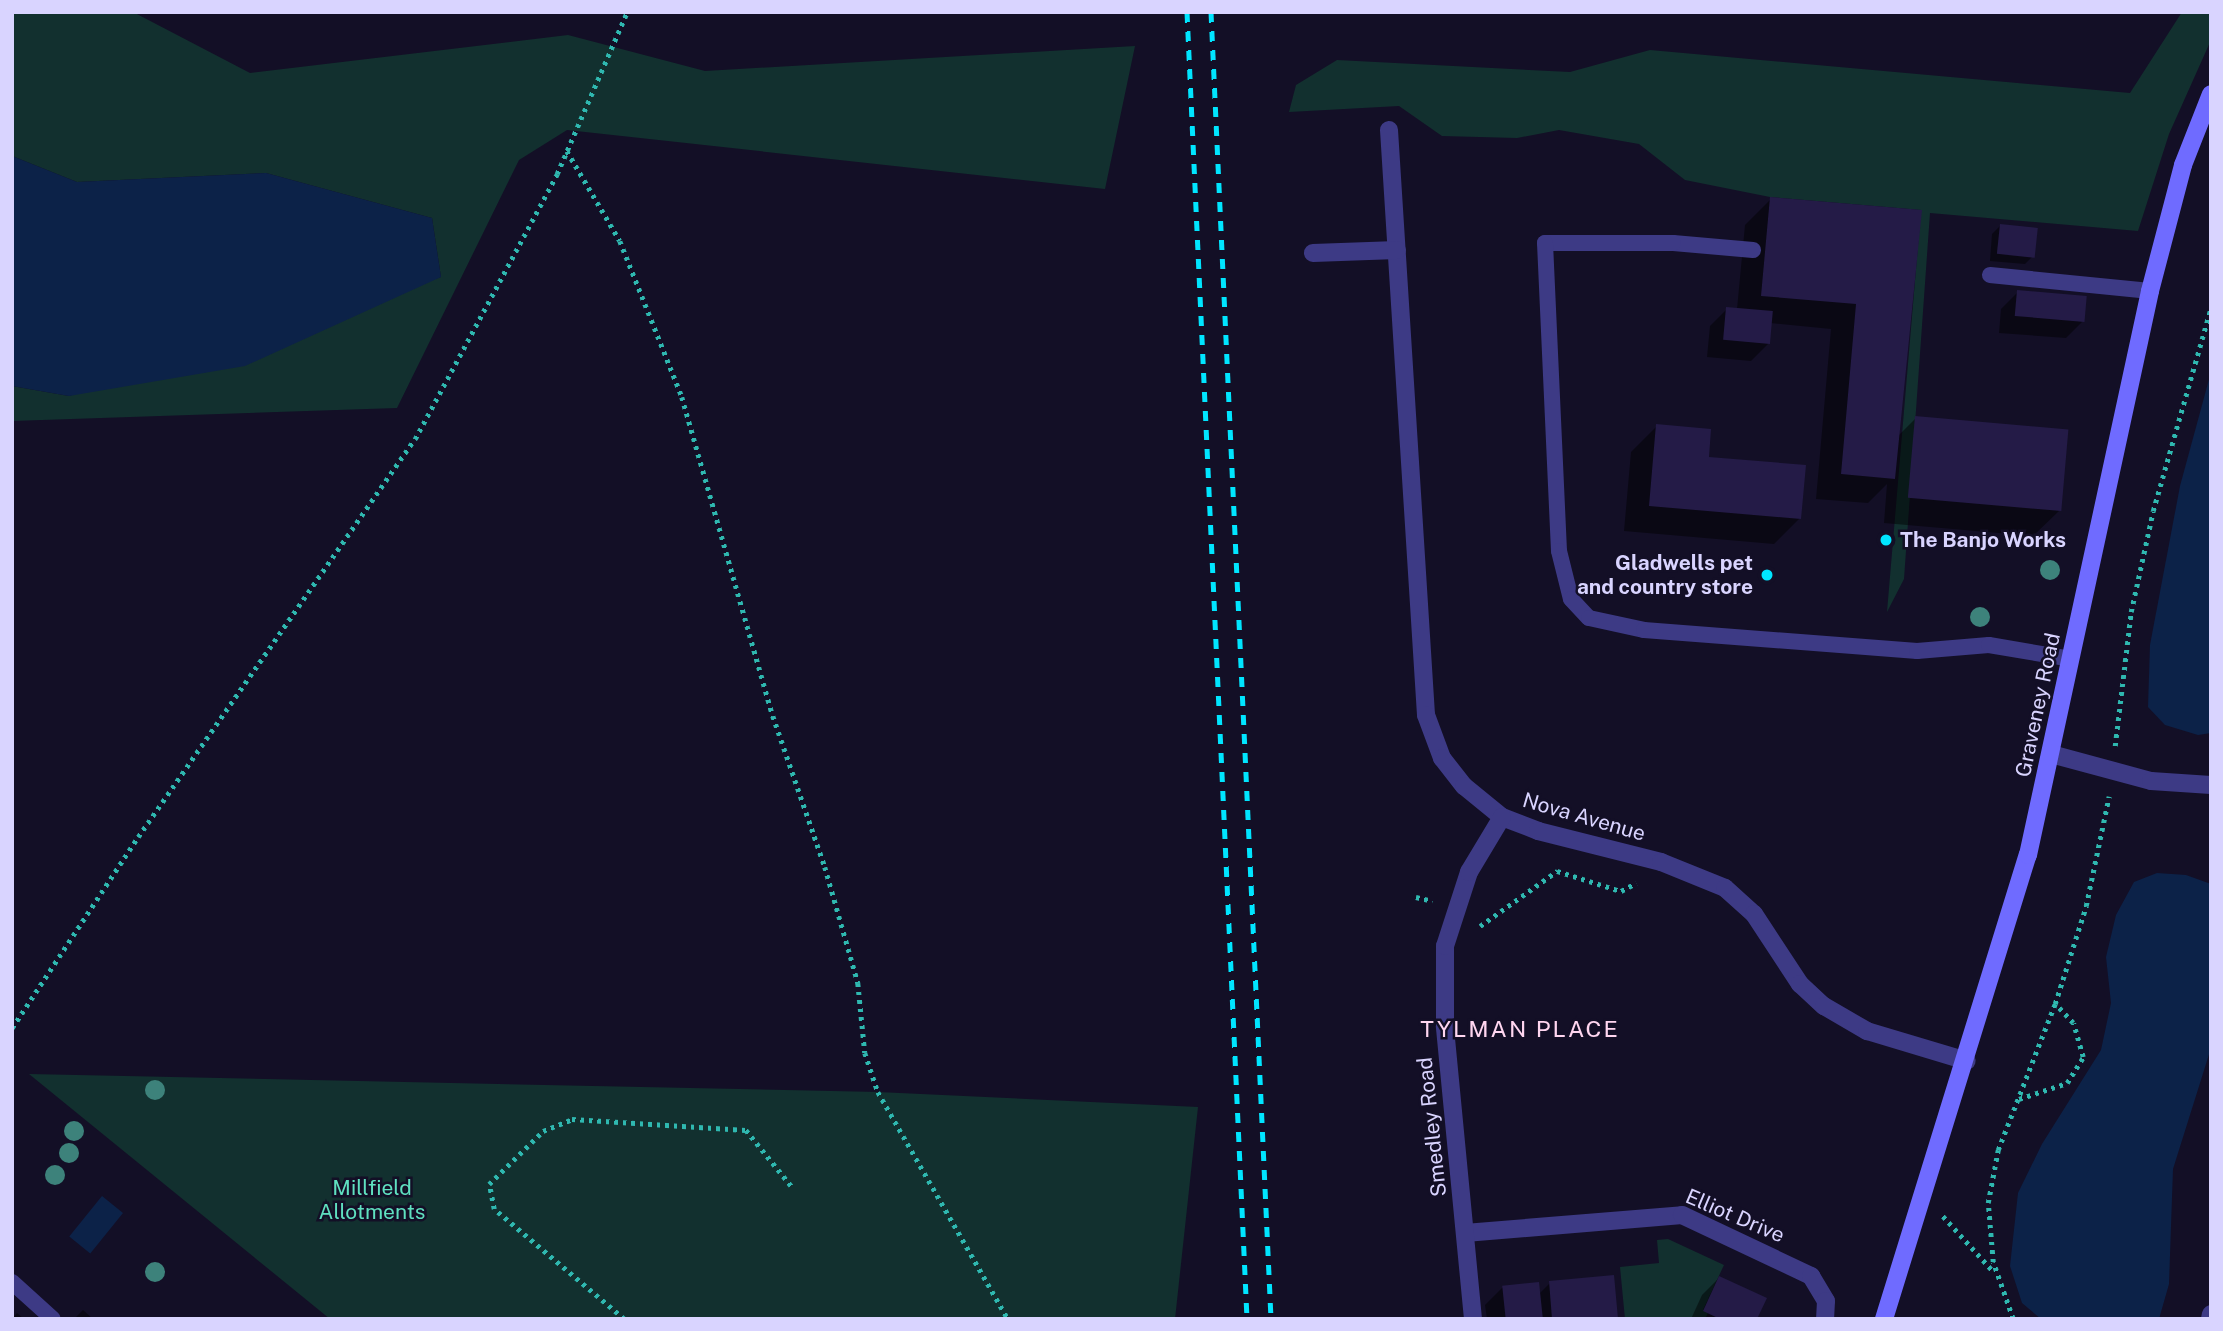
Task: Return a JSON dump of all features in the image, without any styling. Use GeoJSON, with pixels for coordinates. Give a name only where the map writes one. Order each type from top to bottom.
{"type":"FeatureCollection","features":[{"type":"Feature","properties":{"kind":"street","name":"Graveney Road"},"geometry":{"type":"LineString","coordinates":[[1884,1319],[1967,1061],[2028,855],[2150,291],[2183,165],[2211,94]]}},
{"type":"Feature","properties":{"kind":"street","name":"Nova Avenue"},"geometry":{"type":"LineString","coordinates":[[1390,130],[1426,715],[1442,758],[1464,786],[1502,817],[1538,831],[1661,862],[1726,888],[1754,914],[1800,984],[1824,1006],[1867,1031],[1967,1061]]}},
{"type":"Feature","properties":{"kind":"street"},"geometry":{"type":"LineString","coordinates":[[1312,253],[1397,250]]}},
{"type":"Feature","properties":{"kind":"street"},"geometry":{"type":"LineString","coordinates":[[2051,754],[2112,773],[2151,781],[2211,785]]}},
{"type":"Feature","properties":{"kind":"street","name":"Smedley Road"},"geometry":{"type":"LineString","coordinates":[[1473,1319],[1445,1026],[1445,946],[1469,872],[1502,817]]}},
{"type":"Feature","properties":{"kind":"street","name":"Elliot Drive"},"geometry":{"type":"LineString","coordinates":[[1465,1233],[1675,1213],[1811,1276],[1826,1301],[1825,1319]]}},
{"type":"Feature","properties":{"kind":"lane"},"geometry":{"type":"LineString","coordinates":[[1754,250],[1673,243],[1545,243],[1559,551],[1571,599],[1589,618],[1644,630],[1917,651],[1989,645],[2071,659]]}},
{"type":"Feature","properties":{"kind":"lane"},"geometry":{"type":"LineString","coordinates":[[1990,275],[2150,291]]}},
{"type":"Feature","properties":{"kind":"lane"},"geometry":{"type":"LineString","coordinates":[[12,1282],[52,1319]]}},
{"type":"Feature","properties":{"kind":"path"},"geometry":{"type":"LineString","coordinates":[[12,1028],[138,837],[415,439],[568,150],[627,12]]}},
{"type":"Feature","properties":{"kind":"path"},"geometry":{"type":"LineString","coordinates":[[568,150],[620,241],[682,397],[773,716],[825,867],[858,983],[865,1053],[878,1092],[1007,1319]]}},
{"type":"Feature","properties":{"kind":"path"},"geometry":{"type":"LineString","coordinates":[[2013,1319],[1997,1275],[1988,1203],[1998,1150],[2055,1004],[2086,906],[2112,773],[2139,574],[2176,419],[2211,307]]}},
{"type":"Feature","properties":{"kind":"path"},"geometry":{"type":"LineString","coordinates":[[1416,897],[1474,912],[1480,927],[1557,871],[1621,891],[1661,862]]}},
{"type":"Feature","properties":{"kind":"path"},"geometry":{"type":"LineString","coordinates":[[2018,1099],[2067,1083],[2080,1064],[2080,1039],[2073,1023],[2055,1004]]}},
{"type":"Feature","properties":{"kind":"path"},"geometry":{"type":"LineString","coordinates":[[624,1319],[494,1209],[489,1184],[543,1131],[572,1119],[746,1130],[793,1188]]}},
{"type":"Feature","properties":{"kind":"path"},"geometry":{"type":"LineString","coordinates":[[1938,1212],[1997,1275]]}},
{"type":"Feature","properties":{"kind":"green space"},"geometry":{"type":"Polygon","coordinates":[[[12,12],[133,12],[250,73],[568,35],[705,71],[1135,46],[1105,189],[567,130],[519,160],[397,408],[12,421],[12,386],[69,396],[441,277],[432,218],[266,173],[77,182],[12,156],[12,12]]]}},
{"type":"Feature","properties":{"kind":"green space"},"geometry":{"type":"Polygon","coordinates":[[[2182,12],[2211,12],[2211,40],[2169,134],[2138,231],[1930,213],[1904,579],[1887,612],[1921,210],[1770,197],[1685,180],[1639,144],[1559,130],[1517,138],[1442,136],[1399,106],[1289,112],[1296,85],[1337,60],[1570,72],[1650,50],[2130,93],[2182,12]]]}},
{"type":"Feature","properties":{"kind":"green space","name":"Millfield Allotments"},"geometry":{"type":"Polygon","coordinates":[[[29,1074],[878,1092],[1198,1107],[1175,1319],[330,1319],[29,1074]]]}},
{"type":"Feature","properties":{"kind":"green space"},"geometry":{"type":"Polygon","coordinates":[[[1668,1239],[1724,1265],[1703,1310],[1708,1313],[1705,1319],[1625,1319],[1620,1267],[1659,1263],[1657,1240],[1668,1239]]]}},
{"type":"Feature","properties":{"kind":"water"},"geometry":{"type":"Polygon","coordinates":[[[12,156],[77,182],[266,173],[432,218],[441,277],[245,366],[69,396],[12,386],[12,156]]]}},
{"type":"Feature","properties":{"kind":"water"},"geometry":{"type":"Polygon","coordinates":[[[2211,372],[2211,733],[2198,735],[2165,725],[2148,707],[2150,645],[2180,486],[2211,372]]]}},
{"type":"Feature","properties":{"kind":"water"},"geometry":{"type":"Polygon","coordinates":[[[2157,873],[2186,875],[2211,884],[2211,1048],[2173,1169],[2169,1284],[2159,1319],[2041,1319],[2022,1303],[2010,1266],[2018,1193],[2042,1144],[2101,1050],[2111,1003],[2106,957],[2116,915],[2134,882],[2157,873]]]}},
{"type":"Feature","properties":{"kind":"water"},"geometry":{"type":"Polygon","coordinates":[[[102,1196],[123,1213],[90,1253],[69,1236],[102,1196]]]}},
{"type":"Feature","properties":{"kind":"building"},"geometry":{"type":"Polygon","coordinates":[[[1770,197],[1922,210],[1895,479],[1841,474],[1856,304],[1761,296],[1770,197]]]}},
{"type":"Feature","properties":{"kind":"building"},"geometry":{"type":"Polygon","coordinates":[[[2000,224],[2038,228],[2035,258],[1997,254],[2000,224]]]}},
{"type":"Feature","properties":{"kind":"building"},"geometry":{"type":"Polygon","coordinates":[[[2017,290],[2087,296],[2084,322],[2015,316],[2017,290]]]}},
{"type":"Feature","properties":{"kind":"building"},"geometry":{"type":"Polygon","coordinates":[[[1726,307],[1773,311],[1770,344],[1723,340],[1726,307]]]}},
{"type":"Feature","properties":{"kind":"building"},"geometry":{"type":"Polygon","coordinates":[[[1915,416],[2068,429],[2061,511],[1908,498],[1915,416]]]}},
{"type":"Feature","properties":{"kind":"building"},"geometry":{"type":"Polygon","coordinates":[[[1656,424],[1711,429],[1709,457],[1806,465],[1801,519],[1649,506],[1656,424]]]}},
{"type":"Feature","properties":{"kind":"building"},"geometry":{"type":"Polygon","coordinates":[[[1614,1275],[1618,1319],[1552,1319],[1549,1281],[1614,1275]]]}},
{"type":"Feature","properties":{"kind":"building"},"geometry":{"type":"Polygon","coordinates":[[[1719,1276],[1767,1298],[1757,1319],[1720,1319],[1703,1311],[1719,1276]]]}},
{"type":"Feature","properties":{"kind":"building"},"geometry":{"type":"Polygon","coordinates":[[[1539,1282],[1543,1319],[1506,1319],[1502,1286],[1539,1282]]]}},
{"type":"Feature","properties":{"kind":"railway"},"geometry":{"type":"LineString","coordinates":[[1187,12],[1247,1319]]}},
{"type":"Feature","properties":{"kind":"railway"},"geometry":{"type":"LineString","coordinates":[[1211,12],[1271,1319]]}},
{"type":"Feature","properties":{"kind":"place","name":"The Banjo Works"},"geometry":{"type":"Point","coordinates":[1886,540]}},
{"type":"Feature","properties":{"kind":"place","name":"Gladwells pet and country store"},"geometry":{"type":"Point","coordinates":[1767,575]}},
{"type":"Feature","properties":{"kind":"district","name":"TYLMAN PLACE"},"geometry":{"type":"Point","coordinates":[1520,1029]}}]}
